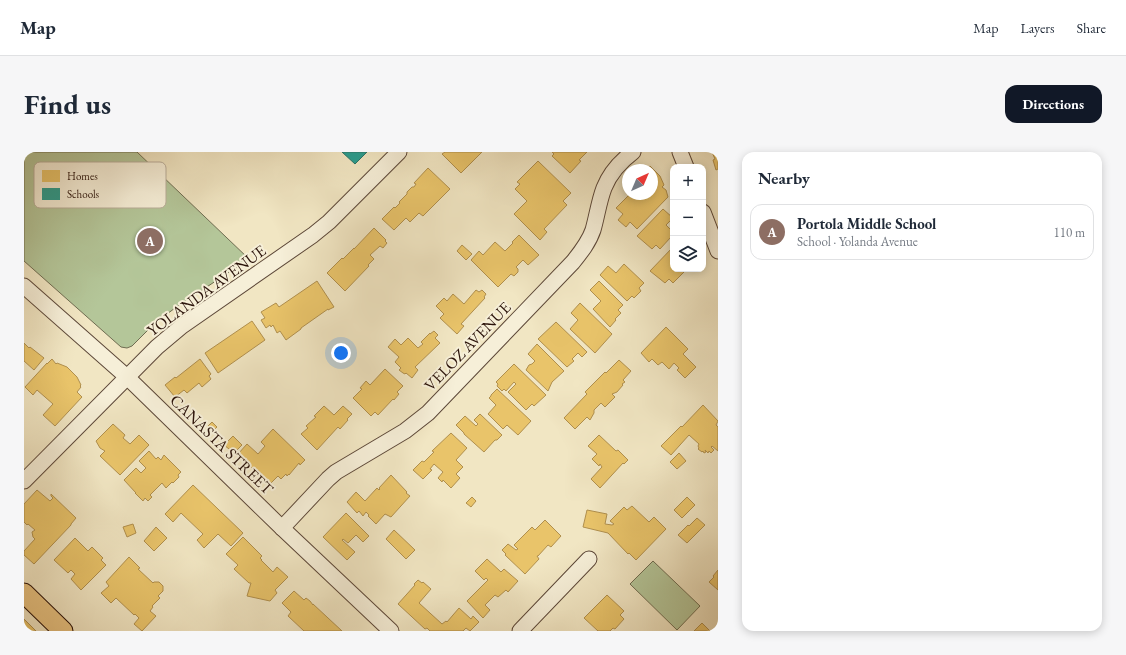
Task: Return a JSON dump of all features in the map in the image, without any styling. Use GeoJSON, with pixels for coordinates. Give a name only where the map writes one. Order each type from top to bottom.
{"type":"FeatureCollection","features":[{"type":"Feature","properties":{"kind":"main road"},"geometry":{"type":"LineString","coordinates":[[24,593],[63,631]]}},
{"type":"Feature","properties":{"kind":"street","name":"YOLANDA AVENUE"},"geometry":{"type":"LineString","coordinates":[[24,480],[157,347],[182,326],[313,235],[329,222],[399,152]]}},
{"type":"Feature","properties":{"kind":"street","name":"VELOZ AVENUE"},"geometry":{"type":"LineString","coordinates":[[282,528],[336,472],[405,431],[428,413],[573,262],[586,246],[593,231],[604,188],[612,173],[625,158],[633,152]]}},
{"type":"Feature","properties":{"kind":"street"},"geometry":{"type":"LineString","coordinates":[[680,152],[685,164]]}},
{"type":"Feature","properties":{"kind":"street"},"geometry":{"type":"LineString","coordinates":[[706,220],[718,251]]}},
{"type":"Feature","properties":{"kind":"street","name":"CANASTA STREET"},"geometry":{"type":"LineString","coordinates":[[24,286],[127,377],[282,528],[391,631]]}},
{"type":"Feature","properties":{"kind":"street"},"geometry":{"type":"LineString","coordinates":[[520,631],[589,559]]}},
{"type":"Feature","properties":{"kind":"green space"},"geometry":{"type":"Polygon","coordinates":[[[24,152],[137,152],[147,162],[34,162],[34,208],[166,208],[166,180],[249,259],[175,308],[154,324],[132,346],[127,348],[121,347],[24,261],[24,152]]]}},
{"type":"Feature","properties":{"kind":"green space"},"geometry":{"type":"Polygon","coordinates":[[[653,561],[700,606],[677,630],[630,584],[653,561]]]}},
{"type":"Feature","properties":{"kind":"building: Homes"},"geometry":{"type":"Polygon","coordinates":[[[445,152],[482,152],[461,173],[442,154],[445,152]]]}},
{"type":"Feature","properties":{"kind":"building: Homes"},"geometry":{"type":"Polygon","coordinates":[[[552,152],[587,152],[570,173],[552,156],[554,154],[552,152]]]}},
{"type":"Feature","properties":{"kind":"building: Homes"},"geometry":{"type":"Polygon","coordinates":[[[712,152],[718,152],[718,169],[716,170],[713,160],[715,159],[712,152]]]}},
{"type":"Feature","properties":{"kind":"building: Homes"},"geometry":{"type":"Polygon","coordinates":[[[538,161],[571,193],[563,201],[567,205],[544,229],[547,232],[540,240],[514,214],[527,201],[515,189],[520,184],[517,182],[538,161]]]}},
{"type":"Feature","properties":{"kind":"building: Homes"},"geometry":{"type":"Polygon","coordinates":[[[428,168],[450,189],[423,216],[419,213],[410,222],[406,218],[394,230],[382,219],[400,203],[399,202],[407,194],[407,192],[414,187],[416,184],[414,183],[428,168]]]}},
{"type":"Feature","properties":{"kind":"building: Homes"},"geometry":{"type":"Polygon","coordinates":[[[658,174],[660,176],[664,185],[662,187],[666,190],[668,197],[637,229],[630,222],[626,227],[618,220],[623,214],[616,208],[624,200],[658,200],[658,174]]]}},
{"type":"Feature","properties":{"kind":"building: Homes"},"geometry":{"type":"Polygon","coordinates":[[[663,209],[670,215],[670,221],[666,225],[670,229],[670,238],[660,249],[656,245],[652,249],[637,236],[663,209]]]}},
{"type":"Feature","properties":{"kind":"building: Homes"},"geometry":{"type":"Polygon","coordinates":[[[374,228],[386,240],[385,241],[387,243],[383,248],[380,246],[370,255],[374,259],[345,291],[327,273],[342,258],[343,259],[354,249],[374,228]]]}},
{"type":"Feature","properties":{"kind":"building: Homes"},"geometry":{"type":"Polygon","coordinates":[[[519,235],[539,255],[528,265],[523,260],[516,267],[518,272],[514,276],[511,274],[498,287],[471,260],[479,251],[483,255],[495,242],[505,251],[519,235]]]}},
{"type":"Feature","properties":{"kind":"building: Homes"},"geometry":{"type":"Polygon","coordinates":[[[462,245],[472,254],[466,260],[457,251],[462,245]]]}},
{"type":"Feature","properties":{"kind":"building: Homes"},"geometry":{"type":"Polygon","coordinates":[[[670,250],[670,272],[684,272],[673,283],[669,279],[665,283],[650,271],[670,250]]]}},
{"type":"Feature","properties":{"kind":"building: Homes"},"geometry":{"type":"Polygon","coordinates":[[[624,264],[644,283],[639,288],[641,291],[634,298],[632,296],[627,301],[600,275],[608,266],[616,273],[624,264]]]}},
{"type":"Feature","properties":{"kind":"building: Homes"},"geometry":{"type":"Polygon","coordinates":[[[317,281],[334,307],[328,309],[286,340],[280,331],[277,333],[273,325],[266,328],[261,320],[265,318],[261,312],[276,303],[279,307],[317,281]]]}},
{"type":"Feature","properties":{"kind":"building: Homes"},"geometry":{"type":"Polygon","coordinates":[[[599,281],[623,305],[618,310],[621,313],[610,327],[593,309],[601,301],[590,290],[599,281]]]}},
{"type":"Feature","properties":{"kind":"building: Homes"},"geometry":{"type":"Polygon","coordinates":[[[476,290],[479,292],[482,290],[486,294],[484,297],[485,298],[461,324],[464,326],[457,334],[440,318],[444,314],[436,306],[444,298],[447,301],[453,294],[464,304],[476,290]]]}},
{"type":"Feature","properties":{"kind":"building: Homes"},"geometry":{"type":"Polygon","coordinates":[[[580,303],[612,334],[595,353],[570,329],[578,320],[571,313],[580,303]]]}},
{"type":"Feature","properties":{"kind":"building: Homes"},"geometry":{"type":"Polygon","coordinates":[[[252,321],[265,340],[218,373],[205,353],[252,321]]]}},
{"type":"Feature","properties":{"kind":"building: Homes"},"geometry":{"type":"Polygon","coordinates":[[[556,322],[587,352],[582,357],[578,353],[572,359],[574,361],[567,367],[538,339],[556,322]]]}},
{"type":"Feature","properties":{"kind":"building: Homes"},"geometry":{"type":"Polygon","coordinates":[[[666,327],[688,349],[683,354],[696,367],[685,378],[677,370],[679,368],[674,363],[669,369],[662,362],[658,365],[652,359],[649,362],[641,353],[666,327]]]}},
{"type":"Feature","properties":{"kind":"building: Homes"},"geometry":{"type":"Polygon","coordinates":[[[434,331],[438,335],[435,338],[440,343],[415,367],[418,370],[412,378],[399,370],[401,368],[395,362],[399,357],[388,347],[395,339],[401,345],[408,338],[418,348],[423,344],[421,342],[434,331]]]}},
{"type":"Feature","properties":{"kind":"building: Homes"},"geometry":{"type":"Polygon","coordinates":[[[24,343],[44,358],[34,370],[24,361],[24,343]]]}},
{"type":"Feature","properties":{"kind":"building: Homes"},"geometry":{"type":"Polygon","coordinates":[[[537,344],[564,371],[552,382],[548,391],[526,370],[529,365],[535,361],[528,354],[537,344]]]}},
{"type":"Feature","properties":{"kind":"building: Homes"},"geometry":{"type":"Polygon","coordinates":[[[52,359],[56,364],[57,363],[67,367],[77,377],[81,387],[77,392],[82,397],[55,426],[43,415],[53,404],[37,390],[33,395],[25,387],[52,359]]]}},
{"type":"Feature","properties":{"kind":"building: Homes"},"geometry":{"type":"Polygon","coordinates":[[[200,359],[211,374],[209,376],[211,379],[202,387],[199,383],[187,393],[184,390],[175,397],[165,385],[200,359]]]}},
{"type":"Feature","properties":{"kind":"building: Homes"},"geometry":{"type":"Polygon","coordinates":[[[619,360],[631,371],[623,380],[625,382],[617,392],[612,394],[615,397],[605,407],[601,403],[594,410],[590,420],[587,417],[575,429],[564,418],[587,394],[585,392],[619,360]]]}},
{"type":"Feature","properties":{"kind":"building: Homes"},"geometry":{"type":"Polygon","coordinates":[[[514,364],[546,395],[534,406],[532,404],[526,410],[508,392],[516,384],[514,382],[506,391],[504,389],[502,391],[497,386],[498,384],[496,382],[514,364]]]}},
{"type":"Feature","properties":{"kind":"building: Homes"},"geometry":{"type":"Polygon","coordinates":[[[385,369],[403,386],[397,392],[399,394],[394,400],[393,399],[378,415],[375,412],[371,416],[353,398],[362,389],[360,388],[366,381],[370,385],[385,369]]]}},
{"type":"Feature","properties":{"kind":"building: Homes"},"geometry":{"type":"Polygon","coordinates":[[[497,389],[531,421],[518,435],[507,425],[503,429],[488,414],[496,405],[489,398],[497,389]]]}},
{"type":"Feature","properties":{"kind":"building: Homes"},"geometry":{"type":"Polygon","coordinates":[[[703,405],[718,421],[716,425],[718,427],[718,451],[712,446],[711,447],[714,450],[711,453],[709,451],[708,453],[705,450],[706,452],[702,452],[698,449],[699,444],[689,435],[671,455],[661,446],[703,405]]]}},
{"type":"Feature","properties":{"kind":"building: Homes"},"geometry":{"type":"Polygon","coordinates":[[[324,406],[334,415],[343,406],[352,414],[340,429],[338,427],[317,450],[301,434],[308,428],[306,426],[316,417],[314,416],[324,406]]]}},
{"type":"Feature","properties":{"kind":"building: Homes"},"geometry":{"type":"Polygon","coordinates":[[[480,414],[502,435],[484,452],[456,425],[465,416],[476,426],[478,424],[474,420],[480,414]]]}},
{"type":"Feature","properties":{"kind":"building: Homes"},"geometry":{"type":"Polygon","coordinates":[[[212,422],[217,427],[213,431],[208,426],[212,422]]]}},
{"type":"Feature","properties":{"kind":"building: Homes"},"geometry":{"type":"Polygon","coordinates":[[[113,424],[125,435],[123,438],[130,444],[139,435],[149,445],[120,475],[100,456],[105,451],[100,448],[96,441],[113,424]]]}},
{"type":"Feature","properties":{"kind":"building: Homes"},"geometry":{"type":"Polygon","coordinates":[[[273,429],[305,460],[300,465],[299,463],[289,475],[287,476],[286,474],[281,479],[278,476],[270,484],[258,470],[256,472],[238,454],[247,444],[258,454],[265,446],[261,442],[273,429]]]}},
{"type":"Feature","properties":{"kind":"building: Homes"},"geometry":{"type":"Polygon","coordinates":[[[451,433],[467,448],[456,460],[463,467],[456,474],[460,478],[451,488],[443,480],[442,482],[438,478],[443,472],[434,464],[430,469],[432,470],[423,479],[413,470],[422,461],[424,462],[434,452],[432,451],[451,433]]]}},
{"type":"Feature","properties":{"kind":"building: Homes"},"geometry":{"type":"Polygon","coordinates":[[[599,435],[628,460],[624,464],[623,463],[600,488],[591,479],[602,467],[592,459],[597,454],[588,446],[599,435]]]}},
{"type":"Feature","properties":{"kind":"building: Homes"},"geometry":{"type":"Polygon","coordinates":[[[233,436],[242,445],[234,453],[224,445],[233,436]]]}},
{"type":"Feature","properties":{"kind":"building: Homes"},"geometry":{"type":"Polygon","coordinates":[[[149,451],[156,459],[158,457],[161,460],[164,455],[181,472],[178,475],[179,477],[173,483],[172,482],[166,488],[162,483],[150,495],[152,497],[148,501],[145,498],[143,501],[124,480],[136,468],[141,473],[146,468],[139,461],[149,451]]]}},
{"type":"Feature","properties":{"kind":"building: Homes"},"geometry":{"type":"Polygon","coordinates":[[[679,453],[686,461],[677,469],[670,462],[679,453]]]}},
{"type":"Feature","properties":{"kind":"building: Homes"},"geometry":{"type":"Polygon","coordinates":[[[391,475],[410,496],[391,517],[385,514],[376,524],[366,512],[363,516],[359,511],[357,513],[347,502],[356,492],[365,501],[377,488],[379,490],[380,489],[379,488],[391,475]]]}},
{"type":"Feature","properties":{"kind":"building: Homes"},"geometry":{"type":"Polygon","coordinates":[[[193,485],[243,533],[231,546],[218,534],[204,548],[197,540],[203,534],[181,513],[173,522],[165,514],[193,485]]]}},
{"type":"Feature","properties":{"kind":"building: Homes"},"geometry":{"type":"Polygon","coordinates":[[[37,490],[50,501],[53,498],[51,494],[76,518],[34,564],[24,555],[24,551],[35,539],[32,532],[35,530],[24,522],[24,504],[37,490]]]}},
{"type":"Feature","properties":{"kind":"building: Homes"},"geometry":{"type":"Polygon","coordinates":[[[472,497],[476,501],[471,507],[466,503],[472,497]]]}},
{"type":"Feature","properties":{"kind":"building: Homes"},"geometry":{"type":"Polygon","coordinates":[[[687,497],[695,505],[682,518],[674,510],[687,497]]]}},
{"type":"Feature","properties":{"kind":"building: Homes"},"geometry":{"type":"Polygon","coordinates":[[[632,506],[649,522],[654,517],[666,529],[636,560],[629,553],[628,554],[608,533],[583,527],[587,510],[607,514],[605,524],[612,525],[614,524],[610,521],[624,507],[627,510],[632,506]]]}},
{"type":"Feature","properties":{"kind":"building: Homes"},"geometry":{"type":"Polygon","coordinates":[[[346,513],[369,536],[363,542],[356,535],[348,543],[343,539],[342,540],[355,552],[347,560],[323,537],[346,513]]]}},
{"type":"Feature","properties":{"kind":"building: Homes"},"geometry":{"type":"Polygon","coordinates":[[[697,518],[705,525],[687,543],[678,535],[697,518]]]}},
{"type":"Feature","properties":{"kind":"building: Homes"},"geometry":{"type":"Polygon","coordinates":[[[545,520],[561,536],[551,547],[548,545],[537,556],[539,559],[525,574],[505,555],[506,554],[502,550],[508,544],[516,550],[518,549],[514,545],[532,527],[535,530],[545,520]]]}},
{"type":"Feature","properties":{"kind":"building: Homes"},"geometry":{"type":"Polygon","coordinates":[[[133,524],[136,533],[127,537],[123,527],[133,524]]]}},
{"type":"Feature","properties":{"kind":"building: Homes"},"geometry":{"type":"Polygon","coordinates":[[[156,527],[167,538],[154,551],[144,541],[156,527]]]}},
{"type":"Feature","properties":{"kind":"building: Homes"},"geometry":{"type":"Polygon","coordinates":[[[394,530],[415,550],[406,559],[386,539],[394,530]]]}},
{"type":"Feature","properties":{"kind":"building: Homes"},"geometry":{"type":"Polygon","coordinates":[[[243,537],[262,556],[260,558],[261,560],[273,572],[277,567],[288,577],[275,590],[277,593],[270,601],[247,596],[251,583],[249,583],[234,569],[238,565],[226,554],[243,537]]]}},
{"type":"Feature","properties":{"kind":"building: Homes"},"geometry":{"type":"Polygon","coordinates":[[[75,538],[88,551],[92,547],[103,558],[101,560],[106,565],[81,590],[71,579],[75,574],[71,570],[68,573],[54,560],[75,538]]]}},
{"type":"Feature","properties":{"kind":"building: Homes"},"geometry":{"type":"Polygon","coordinates":[[[129,557],[140,568],[138,569],[153,583],[159,582],[163,586],[163,591],[158,596],[160,598],[152,606],[153,607],[150,611],[156,616],[142,631],[134,624],[139,618],[135,614],[134,615],[116,598],[111,603],[101,593],[109,586],[106,582],[129,557]]]}},
{"type":"Feature","properties":{"kind":"building: Homes"},"geometry":{"type":"Polygon","coordinates":[[[487,559],[501,572],[504,569],[518,581],[508,592],[506,590],[498,597],[495,595],[485,605],[490,610],[483,618],[467,601],[488,580],[486,578],[484,580],[475,571],[487,559]]]}},
{"type":"Feature","properties":{"kind":"building: Homes"},"geometry":{"type":"Polygon","coordinates":[[[718,570],[718,590],[709,582],[718,570]]]}},
{"type":"Feature","properties":{"kind":"building: Homes"},"geometry":{"type":"Polygon","coordinates":[[[418,580],[422,583],[423,582],[431,589],[419,603],[442,624],[446,621],[447,622],[459,608],[471,619],[473,616],[479,622],[470,631],[466,628],[463,631],[430,631],[427,628],[425,629],[398,604],[418,580]]]}},
{"type":"Feature","properties":{"kind":"building: Homes"},"geometry":{"type":"Polygon","coordinates":[[[294,591],[304,600],[306,598],[310,601],[342,631],[304,631],[288,616],[291,612],[282,603],[294,591]]]}},
{"type":"Feature","properties":{"kind":"building: Homes"},"geometry":{"type":"Polygon","coordinates":[[[607,595],[624,611],[620,615],[624,619],[615,629],[613,628],[610,631],[598,631],[584,618],[607,595]]]}},
{"type":"Feature","properties":{"kind":"building: Homes"},"geometry":{"type":"Polygon","coordinates":[[[24,619],[36,631],[24,631],[24,619]]]}},
{"type":"Feature","properties":{"kind":"building: Homes"},"geometry":{"type":"Polygon","coordinates":[[[702,623],[710,631],[694,631],[702,623]]]}},
{"type":"Feature","properties":{"kind":"building: Schools"},"geometry":{"type":"Polygon","coordinates":[[[342,152],[367,152],[355,164],[342,152]]]}},
{"type":"Feature","properties":{"kind":"place","name":"Portola Middle School"},"geometry":{"type":"Point","coordinates":[150,241]}}]}
